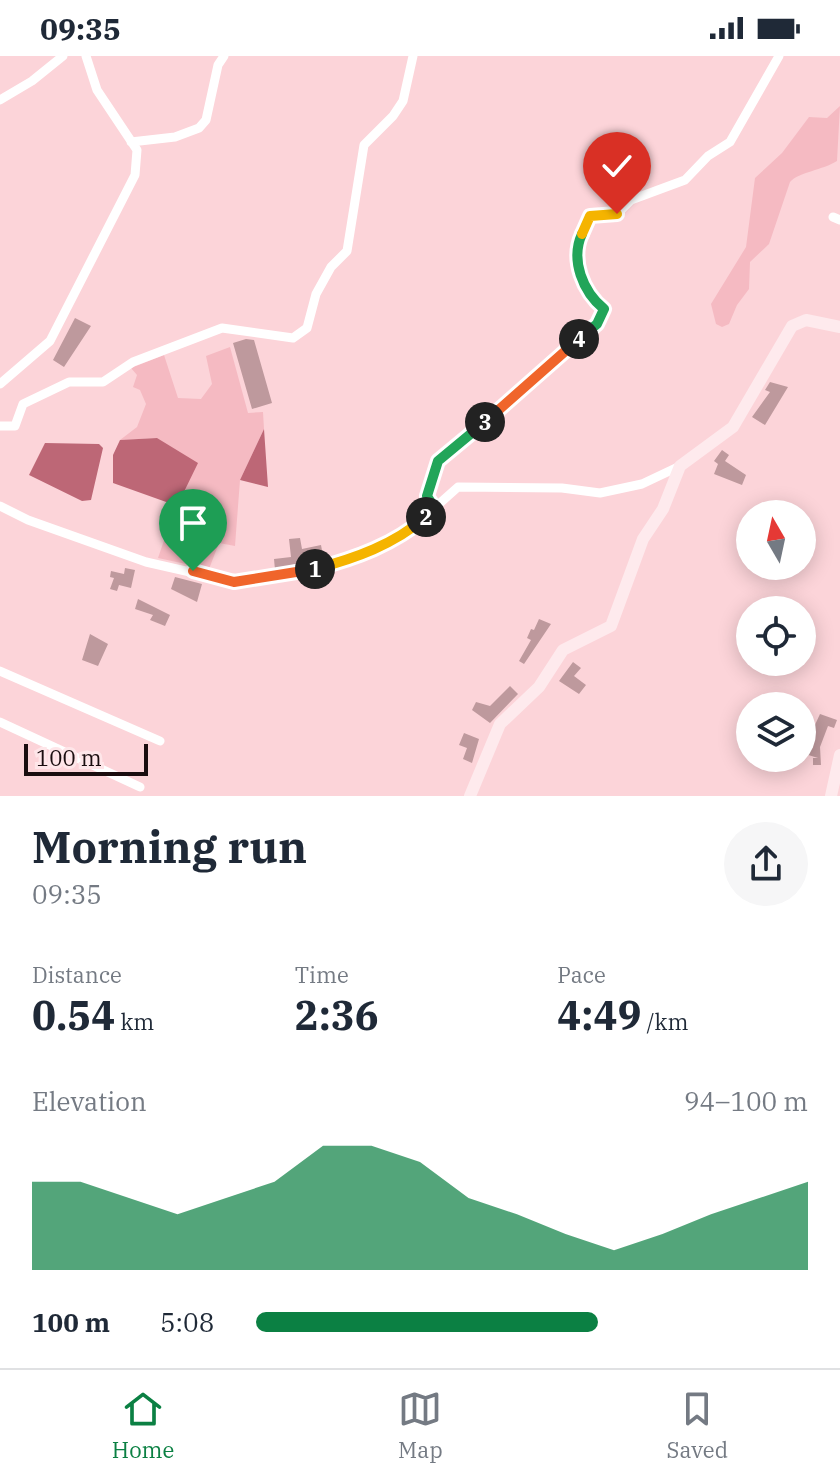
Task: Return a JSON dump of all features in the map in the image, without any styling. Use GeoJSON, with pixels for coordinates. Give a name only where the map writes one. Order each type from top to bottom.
{"type":"FeatureCollection","features":[{"type":"Feature","properties":{"kind":"street"},"geometry":{"type":"LineString","coordinates":[[0,100],[32,81],[63,56]]}},
{"type":"Feature","properties":{"kind":"street"},"geometry":{"type":"LineString","coordinates":[[0,384],[50,341],[135,175],[137,150],[97,90],[86,56]]}},
{"type":"Feature","properties":{"kind":"street"},"geometry":{"type":"LineString","coordinates":[[131,142],[175,137],[199,128],[206,120],[218,65],[224,56]]}},
{"type":"Feature","properties":{"kind":"street"},"geometry":{"type":"LineString","coordinates":[[0,426],[15,426],[23,404],[69,382],[103,382],[133,362],[222,328],[293,338],[307,328],[316,294],[331,267],[347,251],[364,145],[393,116],[403,101],[413,56]]}},
{"type":"Feature","properties":{"kind":"street"},"geometry":{"type":"LineString","coordinates":[[435,509],[427,496],[438,461],[597,324],[604,309],[591,298],[581,279],[579,241],[590,216],[617,214],[631,200],[685,180],[708,156],[730,142],[779,56]]}},
{"type":"Feature","properties":{"kind":"street"},"geometry":{"type":"LineString","coordinates":[[0,506],[146,562],[234,582],[291,576],[354,558],[403,536],[458,487],[562,488],[600,493],[642,484],[680,466],[733,427],[792,326],[806,320],[840,327]]}},
{"type":"Feature","properties":{"kind":"street"},"geometry":{"type":"LineString","coordinates":[[470,796],[500,724],[539,687],[563,650],[611,626],[643,539],[663,509],[680,466]]}},
{"type":"Feature","properties":{"kind":"street"},"geometry":{"type":"LineString","coordinates":[[0,671],[160,741]]}},
{"type":"Feature","properties":{"kind":"street"},"geometry":{"type":"LineString","coordinates":[[0,722],[140,787]]}},
{"type":"Feature","properties":{"kind":"street"},"geometry":{"type":"LineString","coordinates":[[831,796],[840,755]]}},
{"type":"Feature","properties":{"kind":"shaded area"},"geometry":{"type":"Polygon","coordinates":[[[840,106],[837,161],[790,182],[769,244],[750,262],[749,289],[737,305],[729,324],[722,327],[716,324],[711,304],[746,247],[755,178],[782,153],[809,117],[827,118],[840,106]]]}},
{"type":"Feature","properties":{"kind":"shaded area"},"geometry":{"type":"Polygon","coordinates":[[[230,347],[248,413],[263,412],[264,429],[240,480],[235,546],[219,543],[209,569],[158,558],[170,523],[169,503],[180,499],[157,438],[120,440],[137,427],[146,404],[140,390],[133,387],[137,375],[131,368],[164,355],[178,398],[201,399],[212,384],[206,356],[230,347]]]}},
{"type":"Feature","properties":{"kind":"shaded area"},"geometry":{"type":"Polygon","coordinates":[[[264,429],[268,487],[240,480],[264,429]]]}},
{"type":"Feature","properties":{"kind":"shaded area"},"geometry":{"type":"Polygon","coordinates":[[[157,438],[198,463],[180,500],[169,503],[113,483],[113,455],[120,440],[157,438]]]}},
{"type":"Feature","properties":{"kind":"shaded area"},"geometry":{"type":"Polygon","coordinates":[[[45,443],[99,444],[103,448],[91,500],[82,501],[29,475],[45,443]]]}},
{"type":"Feature","properties":{"kind":"building"},"geometry":{"type":"Polygon","coordinates":[[[75,318],[91,326],[64,367],[53,360],[75,318]]]}},
{"type":"Feature","properties":{"kind":"building"},"geometry":{"type":"Polygon","coordinates":[[[254,340],[272,403],[252,409],[233,343],[254,340]]]}},
{"type":"Feature","properties":{"kind":"building"},"geometry":{"type":"Polygon","coordinates":[[[770,382],[788,387],[765,425],[752,417],[770,392],[765,390],[770,382]]]}},
{"type":"Feature","properties":{"kind":"building"},"geometry":{"type":"Polygon","coordinates":[[[722,450],[729,455],[725,461],[746,475],[742,485],[714,474],[718,464],[714,461],[722,450]]]}},
{"type":"Feature","properties":{"kind":"building"},"geometry":{"type":"Polygon","coordinates":[[[300,538],[302,549],[321,545],[323,556],[275,570],[274,559],[291,557],[289,539],[300,538]]]}},
{"type":"Feature","properties":{"kind":"building"},"geometry":{"type":"Polygon","coordinates":[[[125,568],[135,570],[131,588],[119,585],[117,591],[110,589],[114,578],[110,577],[111,571],[124,574],[125,568]]]}},
{"type":"Feature","properties":{"kind":"building"},"geometry":{"type":"Polygon","coordinates":[[[175,577],[202,584],[197,602],[171,589],[175,577]]]}},
{"type":"Feature","properties":{"kind":"building"},"geometry":{"type":"Polygon","coordinates":[[[138,599],[170,615],[165,626],[150,620],[153,615],[135,609],[138,599]]]}},
{"type":"Feature","properties":{"kind":"building"},"geometry":{"type":"Polygon","coordinates":[[[539,619],[551,624],[524,664],[519,661],[531,640],[527,638],[531,629],[534,630],[539,619]]]}},
{"type":"Feature","properties":{"kind":"building"},"geometry":{"type":"Polygon","coordinates":[[[90,634],[108,644],[98,666],[82,660],[90,634]]]}},
{"type":"Feature","properties":{"kind":"building"},"geometry":{"type":"Polygon","coordinates":[[[573,662],[581,668],[574,676],[586,685],[579,694],[559,681],[573,662]]]}},
{"type":"Feature","properties":{"kind":"building"},"geometry":{"type":"Polygon","coordinates":[[[510,686],[518,694],[490,723],[472,710],[476,702],[490,706],[510,686]]]}},
{"type":"Feature","properties":{"kind":"building"},"geometry":{"type":"Polygon","coordinates":[[[820,714],[837,720],[834,728],[828,726],[820,747],[821,765],[816,765],[816,723],[820,714]]]}},
{"type":"Feature","properties":{"kind":"building"},"geometry":{"type":"Polygon","coordinates":[[[464,733],[479,739],[472,763],[463,759],[467,748],[459,745],[464,733]]]}},
{"type":"Feature","properties":{"kind":"route"},"geometry":{"type":"LineString","coordinates":[[193,571],[234,582],[291,576],[354,558],[403,536],[435,509],[427,496],[438,461],[597,324],[604,309],[591,298],[581,279],[579,241],[590,216],[617,214]]}}]}
